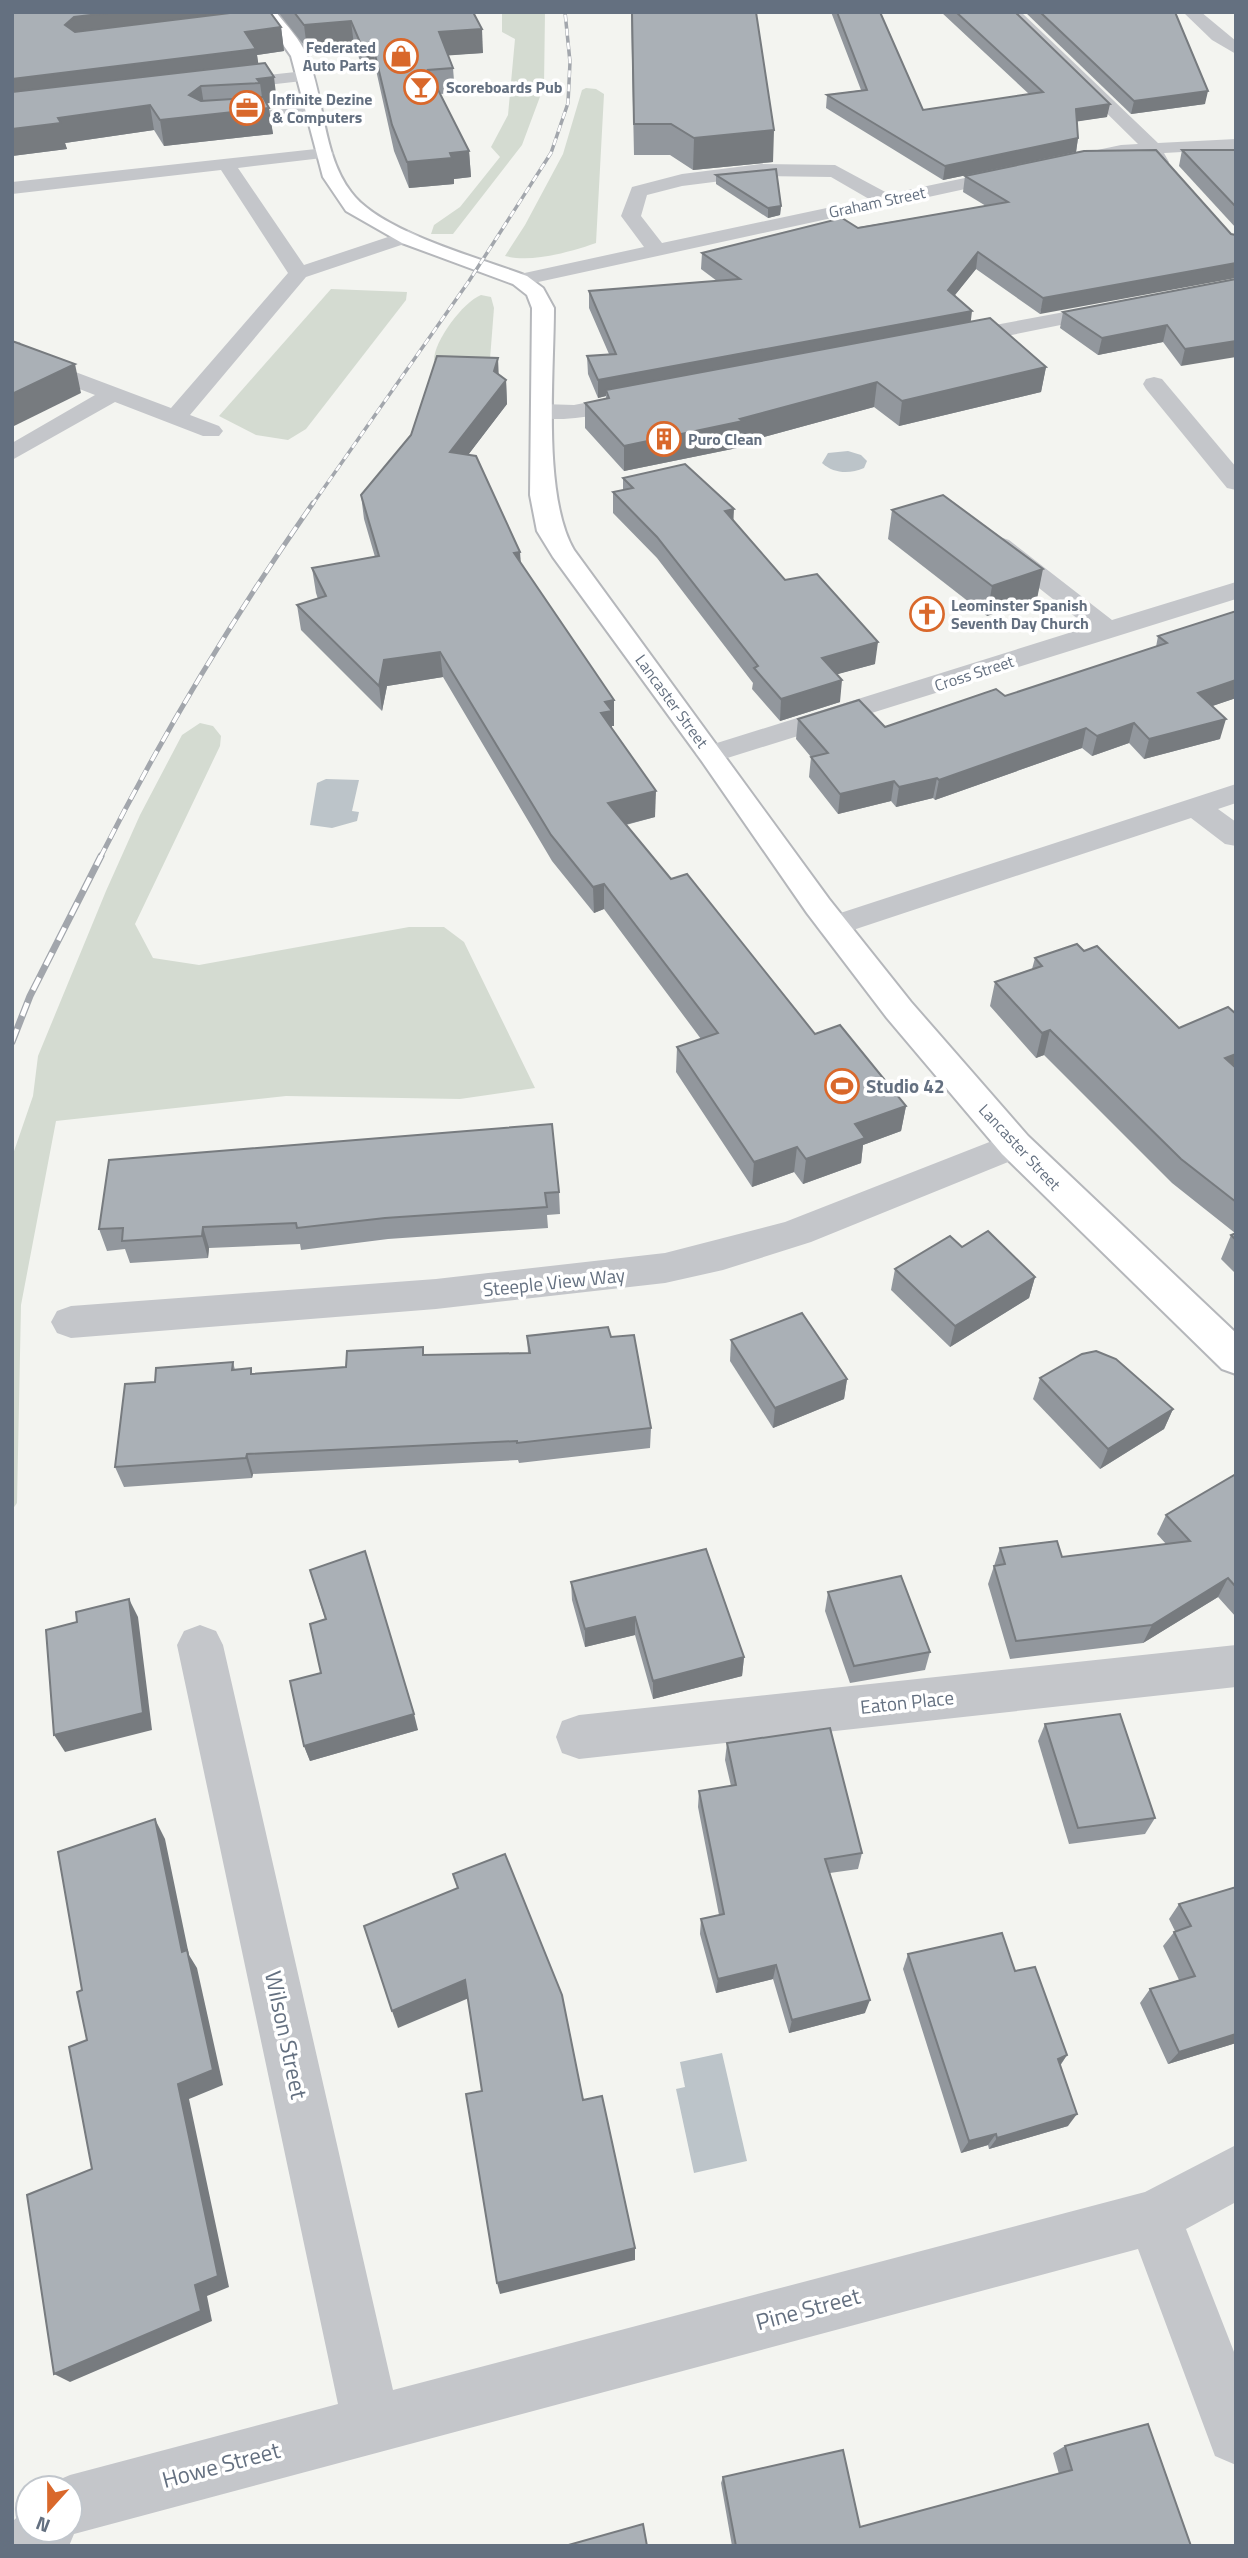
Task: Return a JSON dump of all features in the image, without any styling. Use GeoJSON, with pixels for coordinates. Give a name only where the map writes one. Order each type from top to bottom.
{"type":"FeatureCollection","features":[{"type":"Feature","properties":{"kind":"main road","name":"Lancaster Street"},"geometry":{"type":"LineString","coordinates":[[273,19],[299,54],[312,112],[333,174],[350,205],[366,217],[520,280],[536,292],[543,308],[542,495],[550,531],[562,552],[711,754],[832,926],[899,1010],[1015,1145],[1236,1358]]}},
{"type":"Feature","properties":{"kind":"street"},"geometry":{"type":"LineString","coordinates":[[1012,12],[1152,147],[1156,156],[1173,175]]}},
{"type":"Feature","properties":{"kind":"street"},"geometry":{"type":"LineString","coordinates":[[1191,12],[1236,49]]}},
{"type":"Feature","properties":{"kind":"street"},"geometry":{"type":"LineString","coordinates":[[257,27],[273,19]]}},
{"type":"Feature","properties":{"kind":"street"},"geometry":{"type":"LineString","coordinates":[[206,87],[304,76]]}},
{"type":"Feature","properties":{"kind":"street"},"geometry":{"type":"LineString","coordinates":[[205,120],[312,112]]}},
{"type":"Feature","properties":{"kind":"street","name":"Graham Street"},"geometry":{"type":"LineString","coordinates":[[520,280],[1052,164],[1152,147],[1236,144]]}},
{"type":"Feature","properties":{"kind":"street"},"geometry":{"type":"LineString","coordinates":[[12,188],[326,153]]}},
{"type":"Feature","properties":{"kind":"street"},"geometry":{"type":"LineString","coordinates":[[226,164],[299,273]]}},
{"type":"Feature","properties":{"kind":"street"},"geometry":{"type":"LineString","coordinates":[[657,250],[631,216],[639,191],[682,180],[761,170],[835,171],[885,201]]}},
{"type":"Feature","properties":{"kind":"street"},"geometry":{"type":"LineString","coordinates":[[240,185],[268,175],[333,174]]}},
{"type":"Feature","properties":{"kind":"street"},"geometry":{"type":"LineString","coordinates":[[176,418],[299,273],[410,236]]}},
{"type":"Feature","properties":{"kind":"street"},"geometry":{"type":"LineString","coordinates":[[925,345],[1128,306]]}},
{"type":"Feature","properties":{"kind":"street"},"geometry":{"type":"LineString","coordinates":[[12,347],[16,357],[211,431]]}},
{"type":"Feature","properties":{"kind":"street"},"geometry":{"type":"LineString","coordinates":[[1154,384],[1236,483]]}},
{"type":"Feature","properties":{"kind":"street"},"geometry":{"type":"LineString","coordinates":[[12,453],[113,394]]}},
{"type":"Feature","properties":{"kind":"street"},"geometry":{"type":"LineString","coordinates":[[542,411],[575,412],[655,396]]}},
{"type":"Feature","properties":{"kind":"street"},"geometry":{"type":"LineString","coordinates":[[980,529],[1108,630]]}},
{"type":"Feature","properties":{"kind":"street","name":"Cross Street"},"geometry":{"type":"LineString","coordinates":[[711,754],[1236,590]]}},
{"type":"Feature","properties":{"kind":"street"},"geometry":{"type":"LineString","coordinates":[[832,926],[1236,793]]}},
{"type":"Feature","properties":{"kind":"street"},"geometry":{"type":"LineString","coordinates":[[1195,806],[1236,837]]}},
{"type":"Feature","properties":{"kind":"street","name":"Steeple View Way"},"geometry":{"type":"LineString","coordinates":[[71,1322],[360,1302],[644,1271],[722,1256],[811,1228],[1015,1145]]}},
{"type":"Feature","properties":{"kind":"street","name":"Wilson Street"},"geometry":{"type":"LineString","coordinates":[[200,1644],[372,2425]]}},
{"type":"Feature","properties":{"kind":"street","name":"Eaton Place"},"geometry":{"type":"LineString","coordinates":[[579,1737],[1236,1666]]}},
{"type":"Feature","properties":{"kind":"street","name":"Pine Street"},"geometry":{"type":"LineString","coordinates":[[372,2425],[1154,2217],[1236,2172]]}},
{"type":"Feature","properties":{"kind":"street"},"geometry":{"type":"LineString","coordinates":[[1154,2217],[1236,2435]]}},
{"type":"Feature","properties":{"kind":"street","name":"Howe Street"},"geometry":{"type":"LineString","coordinates":[[84,2501],[372,2425]]}},
{"type":"Feature","properties":{"kind":"shaded area"},"geometry":{"type":"Polygon","coordinates":[[[502,12],[545,12],[544,86],[522,145],[453,234],[431,234],[434,225],[460,207],[500,157],[491,147],[508,115],[515,39],[502,32],[502,12]]]}},
{"type":"Feature","properties":{"kind":"shaded area"},"geometry":{"type":"Polygon","coordinates":[[[596,89],[604,94],[596,243],[539,257],[505,256],[563,154],[582,90],[596,89]]]}},
{"type":"Feature","properties":{"kind":"shaded area"},"geometry":{"type":"Polygon","coordinates":[[[331,289],[407,292],[406,300],[306,429],[288,440],[256,435],[219,416],[331,289]]]}},
{"type":"Feature","properties":{"kind":"shaded area"},"geometry":{"type":"Polygon","coordinates":[[[481,295],[491,297],[494,308],[490,359],[452,366],[434,360],[439,343],[451,323],[466,305],[481,295]]]}},
{"type":"Feature","properties":{"kind":"shaded area"},"geometry":{"type":"Polygon","coordinates":[[[848,451],[861,455],[867,461],[864,468],[842,472],[822,463],[828,453],[848,451]]]}},
{"type":"Feature","properties":{"kind":"shaded area"},"geometry":{"type":"Polygon","coordinates":[[[200,723],[213,726],[221,736],[220,746],[135,924],[153,958],[199,965],[409,927],[444,927],[464,942],[535,1088],[460,1099],[286,1096],[56,1121],[21,1305],[17,1503],[12,1510],[12,1157],[33,1096],[38,1056],[106,891],[140,815],[182,735],[200,723]]]}},
{"type":"Feature","properties":{"kind":"shaded area"},"geometry":{"type":"Polygon","coordinates":[[[326,779],[359,780],[352,811],[359,812],[357,821],[332,828],[310,825],[317,783],[326,779]]]}},
{"type":"Feature","properties":{"kind":"shaded area"},"geometry":{"type":"Polygon","coordinates":[[[722,2053],[747,2161],[694,2173],[676,2089],[685,2087],[680,2062],[722,2053]]]}},
{"type":"Feature","properties":{"kind":"building"},"geometry":{"type":"Polygon","coordinates":[[[12,12],[116,12],[74,17],[65,25],[75,32],[238,12],[270,12],[281,27],[245,32],[256,49],[12,79],[12,12]]]}},
{"type":"Feature","properties":{"kind":"building"},"geometry":{"type":"Polygon","coordinates":[[[294,12],[473,12],[482,29],[439,32],[453,68],[428,70],[469,151],[450,153],[452,158],[407,162],[392,125],[373,46],[362,47],[351,21],[304,25],[294,12]]]}},
{"type":"Feature","properties":{"kind":"building"},"geometry":{"type":"Polygon","coordinates":[[[632,12],[756,12],[774,130],[694,138],[671,124],[634,124],[632,12]]]}},
{"type":"Feature","properties":{"kind":"building"},"geometry":{"type":"Polygon","coordinates":[[[837,12],[880,12],[923,110],[1043,92],[956,12],[1015,12],[1110,104],[1076,109],[1078,138],[945,166],[827,95],[867,90],[837,12]]]}},
{"type":"Feature","properties":{"kind":"building"},"geometry":{"type":"Polygon","coordinates":[[[1040,12],[1175,12],[1208,91],[1134,101],[1040,12]]]}},
{"type":"Feature","properties":{"kind":"building"},"geometry":{"type":"Polygon","coordinates":[[[265,63],[274,77],[257,79],[260,83],[201,86],[189,95],[201,101],[263,97],[269,108],[160,120],[150,105],[58,118],[61,123],[12,129],[12,92],[265,63]]]}},
{"type":"Feature","properties":{"kind":"building"},"geometry":{"type":"Polygon","coordinates":[[[1156,150],[1231,234],[1236,235],[1236,263],[1043,298],[978,252],[948,290],[972,311],[598,380],[587,356],[616,354],[589,291],[740,279],[702,253],[842,218],[858,228],[1008,202],[965,176],[1084,151],[1156,150]]]}},
{"type":"Feature","properties":{"kind":"building"},"geometry":{"type":"Polygon","coordinates":[[[1182,150],[1236,150],[1236,207],[1182,150]]]}},
{"type":"Feature","properties":{"kind":"building"},"geometry":{"type":"Polygon","coordinates":[[[776,169],[781,206],[768,208],[716,175],[776,169]]]}},
{"type":"Feature","properties":{"kind":"building"},"geometry":{"type":"Polygon","coordinates":[[[1236,279],[1236,341],[1185,349],[1167,325],[1102,338],[1063,312],[1236,279]]]}},
{"type":"Feature","properties":{"kind":"building"},"geometry":{"type":"Polygon","coordinates":[[[990,318],[1046,367],[902,401],[877,382],[740,419],[743,421],[624,446],[585,403],[609,398],[606,390],[990,318]]]}},
{"type":"Feature","properties":{"kind":"building"},"geometry":{"type":"Polygon","coordinates":[[[12,341],[75,364],[12,394],[12,341]]]}},
{"type":"Feature","properties":{"kind":"building"},"geometry":{"type":"Polygon","coordinates":[[[437,356],[498,358],[494,371],[506,380],[450,452],[476,456],[520,552],[514,553],[614,700],[605,702],[612,711],[601,713],[656,791],[608,803],[671,879],[687,874],[815,1034],[840,1025],[906,1106],[855,1124],[865,1138],[806,1159],[797,1147],[754,1162],[677,1047],[718,1033],[604,884],[593,887],[551,835],[440,652],[384,660],[379,686],[297,605],[326,596],[312,568],[379,556],[361,495],[411,435],[437,356]]]}},
{"type":"Feature","properties":{"kind":"building"},"geometry":{"type":"Polygon","coordinates":[[[685,464],[734,509],[725,511],[785,580],[817,574],[878,642],[822,658],[842,680],[781,699],[754,668],[758,666],[657,537],[613,492],[633,488],[623,478],[685,464]]]}},
{"type":"Feature","properties":{"kind":"building"},"geometry":{"type":"Polygon","coordinates":[[[943,495],[1043,569],[992,586],[892,510],[943,495]]]}},
{"type":"Feature","properties":{"kind":"building"},"geometry":{"type":"Polygon","coordinates":[[[1236,611],[1236,680],[1198,693],[1226,719],[1149,739],[1134,723],[1097,736],[1086,728],[939,780],[937,778],[899,787],[894,781],[840,794],[811,757],[828,753],[798,719],[859,700],[885,727],[996,689],[1005,696],[1167,643],[1158,636],[1236,611]]]}},
{"type":"Feature","properties":{"kind":"building"},"geometry":{"type":"Polygon","coordinates":[[[1077,944],[1084,951],[1097,946],[1179,1028],[1228,1007],[1236,1014],[1236,1054],[1225,1058],[1236,1068],[1236,1202],[1181,1159],[1050,1030],[1042,1033],[995,982],[1042,966],[1035,958],[1077,944]]]}},
{"type":"Feature","properties":{"kind":"building"},"geometry":{"type":"Polygon","coordinates":[[[552,1124],[559,1192],[545,1193],[547,1207],[385,1218],[297,1228],[296,1223],[203,1227],[202,1236],[122,1241],[123,1228],[99,1229],[109,1160],[552,1124]]]}},
{"type":"Feature","properties":{"kind":"building"},"geometry":{"type":"Polygon","coordinates":[[[988,1231],[1035,1277],[955,1326],[895,1269],[950,1236],[962,1247],[988,1231]]]}},
{"type":"Feature","properties":{"kind":"building"},"geometry":{"type":"Polygon","coordinates":[[[802,1313],[847,1379],[775,1408],[731,1340],[802,1313]]]}},
{"type":"Feature","properties":{"kind":"building"},"geometry":{"type":"Polygon","coordinates":[[[608,1327],[611,1337],[634,1335],[651,1428],[517,1443],[247,1454],[246,1458],[115,1467],[125,1384],[155,1382],[156,1368],[233,1362],[232,1370],[251,1368],[251,1374],[346,1367],[347,1351],[423,1347],[423,1355],[530,1353],[527,1336],[608,1327]]]}},
{"type":"Feature","properties":{"kind":"building"},"geometry":{"type":"Polygon","coordinates":[[[1096,1351],[1116,1359],[1173,1409],[1108,1449],[1040,1378],[1082,1354],[1096,1351]]]}},
{"type":"Feature","properties":{"kind":"building"},"geometry":{"type":"Polygon","coordinates":[[[1236,1474],[1236,1587],[1228,1578],[1152,1625],[1016,1641],[994,1566],[1005,1564],[1000,1548],[1057,1541],[1062,1557],[1190,1541],[1166,1515],[1236,1474]]]}},
{"type":"Feature","properties":{"kind":"building"},"geometry":{"type":"Polygon","coordinates":[[[706,1549],[744,1657],[653,1681],[635,1617],[585,1629],[571,1582],[706,1549]]]}},
{"type":"Feature","properties":{"kind":"building"},"geometry":{"type":"Polygon","coordinates":[[[365,1551],[414,1714],[304,1746],[290,1681],[321,1673],[310,1624],[326,1619],[310,1570],[365,1551]]]}},
{"type":"Feature","properties":{"kind":"building"},"geometry":{"type":"Polygon","coordinates":[[[901,1576],[930,1652],[854,1666],[828,1592],[901,1576]]]}},
{"type":"Feature","properties":{"kind":"building"},"geometry":{"type":"Polygon","coordinates":[[[129,1599],[143,1713],[54,1735],[46,1630],[77,1622],[76,1612],[129,1599]]]}},
{"type":"Feature","properties":{"kind":"building"},"geometry":{"type":"Polygon","coordinates":[[[1120,1714],[1155,1818],[1078,1828],[1045,1724],[1120,1714]]]}},
{"type":"Feature","properties":{"kind":"building"},"geometry":{"type":"Polygon","coordinates":[[[830,1728],[862,1853],[825,1859],[870,2000],[792,2020],[776,1965],[718,1979],[701,1919],[724,1914],[699,1791],[736,1785],[727,1743],[830,1728]]]}},
{"type":"Feature","properties":{"kind":"building"},"geometry":{"type":"Polygon","coordinates":[[[155,1819],[182,1952],[187,1950],[213,2070],[178,2084],[218,2276],[195,2285],[201,2311],[54,2374],[27,2195],[92,2169],[69,2047],[87,2040],[77,1992],[82,1990],[58,1852],[155,1819]]]}},
{"type":"Feature","properties":{"kind":"building"},"geometry":{"type":"Polygon","coordinates":[[[505,1854],[562,1995],[583,2100],[602,2096],[635,2248],[497,2283],[466,2094],[482,2091],[465,1980],[392,2011],[364,1926],[458,1888],[453,1874],[505,1854]]]}},
{"type":"Feature","properties":{"kind":"building"},"geometry":{"type":"Polygon","coordinates":[[[1236,1887],[1236,2034],[1179,2052],[1150,1989],[1195,1976],[1174,1932],[1191,1926],[1179,1904],[1236,1887]]]}},
{"type":"Feature","properties":{"kind":"building"},"geometry":{"type":"Polygon","coordinates":[[[1002,1933],[1015,1971],[1035,1967],[1067,2055],[1058,2059],[1077,2114],[997,2138],[996,2134],[969,2141],[908,1954],[1002,1933]]]}},
{"type":"Feature","properties":{"kind":"building"},"geometry":{"type":"Polygon","coordinates":[[[1148,2424],[1191,2546],[736,2546],[723,2477],[843,2450],[860,2527],[1072,2470],[1065,2446],[1148,2424]]]}},
{"type":"Feature","properties":{"kind":"building"},"geometry":{"type":"Polygon","coordinates":[[[643,2524],[647,2546],[565,2546],[643,2524]]]}},
{"type":"Feature","properties":{"kind":"railway"},"geometry":{"type":"LineString","coordinates":[[312,505],[469,281],[551,153],[568,103],[570,62],[565,12]]}},
{"type":"Feature","properties":{"kind":"railway"},"geometry":{"type":"LineString","coordinates":[[100,858],[200,677],[313,503]]}},
{"type":"Feature","properties":{"kind":"railway"},"geometry":{"type":"LineString","coordinates":[[12,1042],[30,996],[101,856]]}},
{"type":"Feature","properties":{"kind":"place","name":"Federated Auto Parts"},"geometry":{"type":"Point","coordinates":[401,56]}},
{"type":"Feature","properties":{"kind":"place","name":"Scoreboards Pub"},"geometry":{"type":"Point","coordinates":[421,87]}},
{"type":"Feature","properties":{"kind":"place","name":"Infinite Dezine & Computers"},"geometry":{"type":"Point","coordinates":[247,108]}},
{"type":"Feature","properties":{"kind":"place","name":"Puro Clean"},"geometry":{"type":"Point","coordinates":[664,439]}},
{"type":"Feature","properties":{"kind":"place","name":"Leominster Spanish Seventh Day Church"},"geometry":{"type":"Point","coordinates":[927,614]}},
{"type":"Feature","properties":{"kind":"place","name":"Studio 42"},"geometry":{"type":"Point","coordinates":[842,1086]}}]}
